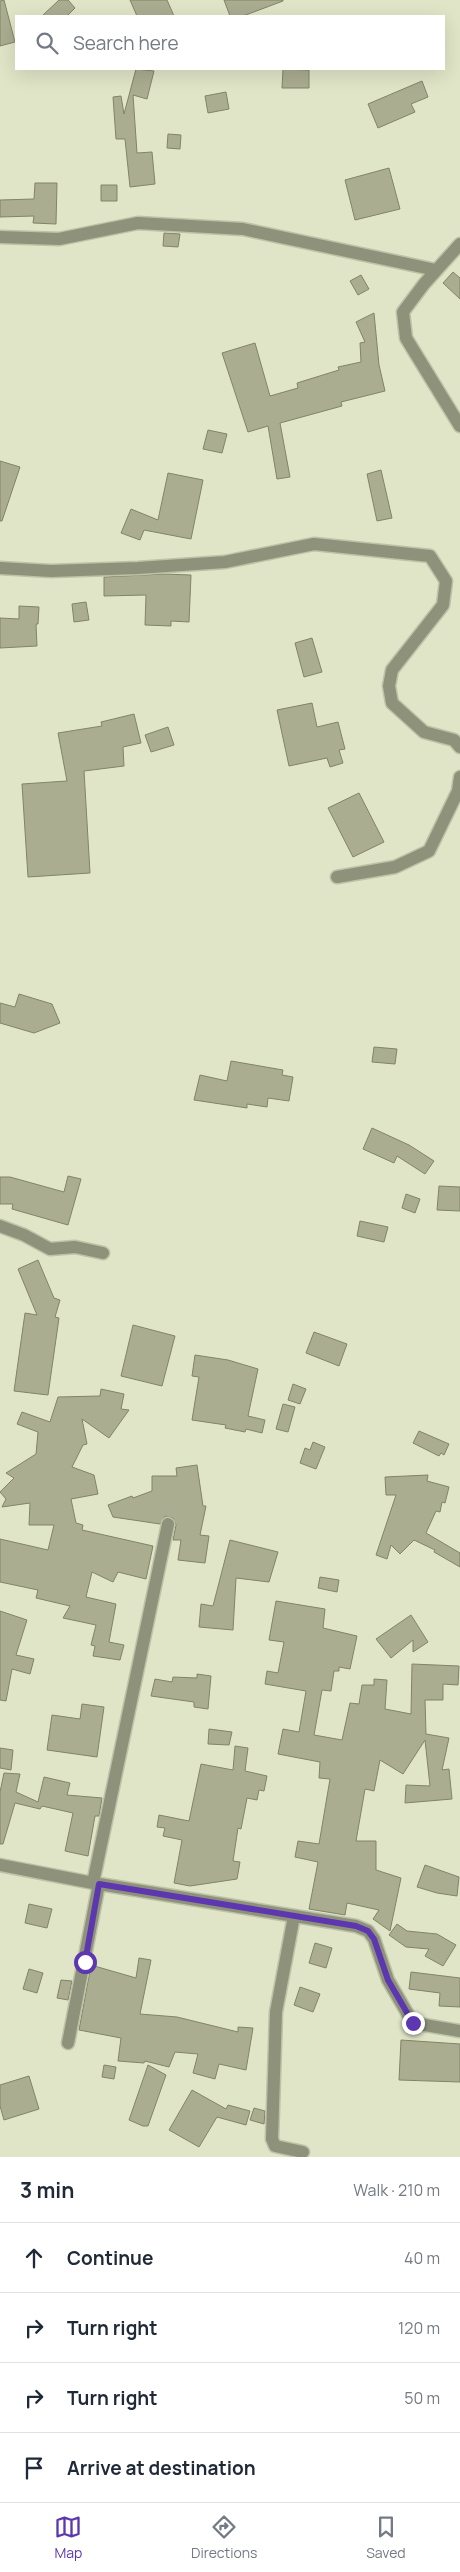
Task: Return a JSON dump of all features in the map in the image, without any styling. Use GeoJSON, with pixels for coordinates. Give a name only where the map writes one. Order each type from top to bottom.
{"type":"FeatureCollection","features":[{"type":"Feature","properties":{"kind":"street"},"geometry":{"type":"LineString","coordinates":[[0,238],[58,239],[138,223],[243,229],[436,270]]}},
{"type":"Feature","properties":{"kind":"street"},"geometry":{"type":"LineString","coordinates":[[460,244],[436,270],[403,312],[406,338],[460,426]]}},
{"type":"Feature","properties":{"kind":"street"},"geometry":{"type":"LineString","coordinates":[[0,568],[51,571],[225,562],[314,544],[430,556],[446,581],[443,605],[392,670],[389,686],[392,703],[424,732],[454,740],[460,747]]}},
{"type":"Feature","properties":{"kind":"street"},"geometry":{"type":"LineString","coordinates":[[337,877],[395,867],[429,851],[458,791],[460,777]]}},
{"type":"Feature","properties":{"kind":"street"},"geometry":{"type":"LineString","coordinates":[[0,1226],[24,1235],[50,1249],[75,1247],[103,1253]]}},
{"type":"Feature","properties":{"kind":"street"},"geometry":{"type":"LineString","coordinates":[[68,2043],[96,1884],[168,1524]]}},
{"type":"Feature","properties":{"kind":"street"},"geometry":{"type":"LineString","coordinates":[[0,1865],[96,1884],[356,1926],[368,1931],[374,1939],[388,1980],[413,2023],[460,2031]]}},
{"type":"Feature","properties":{"kind":"street"},"geometry":{"type":"LineString","coordinates":[[294,1916],[276,2012],[272,2139],[275,2146],[303,2152]]}},
{"type":"Feature","properties":{"kind":"building"},"geometry":{"type":"Polygon","coordinates":[[[4,0],[15,42],[0,46],[0,1],[4,0]]]}},
{"type":"Feature","properties":{"kind":"building"},"geometry":{"type":"Polygon","coordinates":[[[59,0],[68,0],[75,8],[68,15],[43,15],[59,0]]]}},
{"type":"Feature","properties":{"kind":"building"},"geometry":{"type":"Polygon","coordinates":[[[130,0],[167,0],[174,15],[137,15],[130,0]]]}},
{"type":"Feature","properties":{"kind":"building"},"geometry":{"type":"Polygon","coordinates":[[[224,0],[283,0],[246,15],[230,15],[224,0]]]}},
{"type":"Feature","properties":{"kind":"building"},"geometry":{"type":"Polygon","coordinates":[[[136,70],[154,71],[147,99],[133,95],[137,153],[152,152],[155,184],[130,187],[125,139],[116,139],[113,97],[121,96],[124,114],[136,70]]]}},
{"type":"Feature","properties":{"kind":"building"},"geometry":{"type":"Polygon","coordinates":[[[283,70],[309,70],[309,88],[282,88],[283,70]]]}},
{"type":"Feature","properties":{"kind":"building"},"geometry":{"type":"Polygon","coordinates":[[[422,81],[428,97],[411,104],[415,112],[378,128],[368,104],[422,81]]]}},
{"type":"Feature","properties":{"kind":"building"},"geometry":{"type":"Polygon","coordinates":[[[226,92],[229,109],[208,113],[205,96],[226,92]]]}},
{"type":"Feature","properties":{"kind":"building"},"geometry":{"type":"Polygon","coordinates":[[[168,134],[181,135],[180,149],[167,148],[168,134]]]}},
{"type":"Feature","properties":{"kind":"building"},"geometry":{"type":"Polygon","coordinates":[[[389,168],[400,209],[355,220],[345,180],[389,168]]]}},
{"type":"Feature","properties":{"kind":"building"},"geometry":{"type":"Polygon","coordinates":[[[35,183],[57,183],[56,224],[33,223],[34,216],[0,217],[0,200],[34,199],[35,183]]]}},
{"type":"Feature","properties":{"kind":"building"},"geometry":{"type":"Polygon","coordinates":[[[101,185],[117,185],[117,201],[101,201],[101,185]]]}},
{"type":"Feature","properties":{"kind":"building"},"geometry":{"type":"Polygon","coordinates":[[[164,233],[180,234],[178,247],[163,246],[164,233]]]}},
{"type":"Feature","properties":{"kind":"building"},"geometry":{"type":"Polygon","coordinates":[[[453,272],[460,278],[460,299],[443,283],[453,272]]]}},
{"type":"Feature","properties":{"kind":"building"},"geometry":{"type":"Polygon","coordinates":[[[361,275],[369,289],[358,295],[350,281],[361,275]]]}},
{"type":"Feature","properties":{"kind":"building"},"geometry":{"type":"Polygon","coordinates":[[[374,313],[379,365],[385,391],[341,402],[342,406],[280,423],[290,477],[277,479],[268,426],[248,432],[222,353],[255,343],[270,396],[298,388],[297,383],[339,370],[338,367],[361,362],[360,343],[365,342],[356,322],[374,313]]]}},
{"type":"Feature","properties":{"kind":"building"},"geometry":{"type":"Polygon","coordinates":[[[208,430],[227,434],[222,453],[203,449],[208,430]]]}},
{"type":"Feature","properties":{"kind":"building"},"geometry":{"type":"Polygon","coordinates":[[[0,461],[20,467],[2,521],[0,521],[0,461]]]}},
{"type":"Feature","properties":{"kind":"building"},"geometry":{"type":"Polygon","coordinates":[[[381,470],[392,518],[377,521],[367,474],[381,470]]]}},
{"type":"Feature","properties":{"kind":"building"},"geometry":{"type":"Polygon","coordinates":[[[168,473],[203,480],[191,539],[144,530],[140,540],[121,533],[131,509],[158,520],[168,473]]]}},
{"type":"Feature","properties":{"kind":"building"},"geometry":{"type":"Polygon","coordinates":[[[164,574],[191,575],[189,622],[171,621],[171,626],[145,625],[146,595],[104,596],[104,577],[164,574]]]}},
{"type":"Feature","properties":{"kind":"building"},"geometry":{"type":"Polygon","coordinates":[[[86,602],[89,620],[74,622],[72,604],[86,602]]]}},
{"type":"Feature","properties":{"kind":"building"},"geometry":{"type":"Polygon","coordinates":[[[19,606],[39,607],[38,624],[36,624],[37,646],[0,648],[0,618],[19,619],[19,606]]]}},
{"type":"Feature","properties":{"kind":"building"},"geometry":{"type":"Polygon","coordinates":[[[312,638],[322,672],[304,677],[295,643],[312,638]]]}},
{"type":"Feature","properties":{"kind":"building"},"geometry":{"type":"Polygon","coordinates":[[[312,703],[317,727],[338,722],[345,749],[339,750],[343,763],[330,767],[327,758],[289,766],[277,710],[312,703]]]}},
{"type":"Feature","properties":{"kind":"building"},"geometry":{"type":"Polygon","coordinates":[[[134,714],[141,743],[123,747],[124,766],[84,771],[90,873],[28,877],[22,784],[67,781],[58,733],[102,726],[101,722],[134,714]]]}},
{"type":"Feature","properties":{"kind":"building"},"geometry":{"type":"Polygon","coordinates":[[[168,727],[174,745],[151,752],[145,735],[168,727]]]}},
{"type":"Feature","properties":{"kind":"building"},"geometry":{"type":"Polygon","coordinates":[[[359,793],[384,842],[353,857],[328,808],[359,793]]]}},
{"type":"Feature","properties":{"kind":"building"},"geometry":{"type":"Polygon","coordinates":[[[19,994],[52,1004],[60,1023],[34,1033],[0,1023],[0,1003],[15,1007],[19,994]]]}},
{"type":"Feature","properties":{"kind":"building"},"geometry":{"type":"Polygon","coordinates":[[[374,1047],[397,1049],[395,1064],[372,1062],[374,1047]]]}},
{"type":"Feature","properties":{"kind":"building"},"geometry":{"type":"Polygon","coordinates":[[[231,1061],[283,1070],[282,1075],[293,1077],[289,1101],[268,1098],[267,1107],[247,1104],[247,1108],[194,1100],[200,1075],[227,1081],[231,1061]]]}},
{"type":"Feature","properties":{"kind":"building"},"geometry":{"type":"Polygon","coordinates":[[[372,1128],[409,1145],[434,1161],[425,1174],[397,1156],[394,1163],[363,1149],[372,1128]]]}},
{"type":"Feature","properties":{"kind":"building"},"geometry":{"type":"Polygon","coordinates":[[[68,1176],[81,1179],[68,1225],[12,1209],[13,1204],[0,1204],[0,1177],[10,1177],[64,1192],[68,1176]]]}},
{"type":"Feature","properties":{"kind":"building"},"geometry":{"type":"Polygon","coordinates":[[[439,1186],[460,1187],[460,1211],[437,1210],[439,1186]]]}},
{"type":"Feature","properties":{"kind":"building"},"geometry":{"type":"Polygon","coordinates":[[[406,1194],[420,1199],[415,1213],[402,1208],[406,1194]]]}},
{"type":"Feature","properties":{"kind":"building"},"geometry":{"type":"Polygon","coordinates":[[[360,1221],[388,1227],[384,1242],[357,1236],[360,1221]]]}},
{"type":"Feature","properties":{"kind":"building"},"geometry":{"type":"Polygon","coordinates":[[[38,1260],[54,1298],[60,1300],[55,1317],[59,1318],[48,1395],[14,1391],[25,1313],[37,1315],[18,1269],[38,1260]]]}},
{"type":"Feature","properties":{"kind":"building"},"geometry":{"type":"Polygon","coordinates":[[[133,1325],[175,1336],[162,1386],[121,1376],[133,1325]]]}},
{"type":"Feature","properties":{"kind":"building"},"geometry":{"type":"Polygon","coordinates":[[[314,1332],[347,1344],[339,1366],[306,1353],[314,1332]]]}},
{"type":"Feature","properties":{"kind":"building"},"geometry":{"type":"Polygon","coordinates":[[[195,1355],[228,1360],[258,1369],[248,1416],[265,1420],[262,1433],[246,1429],[245,1432],[225,1428],[226,1425],[192,1420],[199,1377],[192,1376],[195,1355]]]}},
{"type":"Feature","properties":{"kind":"building"},"geometry":{"type":"Polygon","coordinates":[[[293,1384],[306,1389],[300,1404],[288,1400],[293,1384]]]}},
{"type":"Feature","properties":{"kind":"building"},"geometry":{"type":"Polygon","coordinates":[[[101,1389],[124,1394],[121,1409],[129,1410],[109,1438],[82,1419],[87,1444],[83,1445],[72,1467],[94,1475],[98,1494],[71,1499],[76,1523],[83,1525],[82,1530],[153,1546],[146,1579],[118,1572],[113,1582],[92,1572],[86,1597],[116,1604],[109,1642],[124,1645],[120,1660],[93,1656],[95,1646],[91,1645],[96,1625],[63,1618],[70,1606],[36,1598],[38,1590],[0,1582],[0,1539],[48,1550],[54,1525],[29,1525],[30,1503],[2,1507],[6,1499],[0,1492],[14,1478],[6,1473],[36,1454],[38,1432],[17,1424],[22,1412],[50,1422],[58,1397],[100,1396],[101,1389]]]}},
{"type":"Feature","properties":{"kind":"building"},"geometry":{"type":"Polygon","coordinates":[[[283,1404],[295,1407],[288,1432],[276,1429],[283,1404]]]}},
{"type":"Feature","properties":{"kind":"building"},"geometry":{"type":"Polygon","coordinates":[[[419,1431],[449,1444],[444,1455],[441,1453],[439,1456],[413,1443],[419,1431]]]}},
{"type":"Feature","properties":{"kind":"building"},"geometry":{"type":"Polygon","coordinates":[[[313,1442],[325,1447],[316,1469],[300,1463],[305,1448],[310,1450],[313,1442]]]}},
{"type":"Feature","properties":{"kind":"building"},"geometry":{"type":"Polygon","coordinates":[[[197,1465],[203,1506],[206,1506],[200,1535],[209,1536],[205,1563],[178,1560],[181,1540],[173,1540],[176,1525],[173,1518],[165,1516],[160,1524],[113,1517],[108,1505],[152,1491],[152,1476],[177,1476],[176,1468],[197,1465]]]}},
{"type":"Feature","properties":{"kind":"building"},"geometry":{"type":"Polygon","coordinates":[[[428,1475],[427,1481],[449,1487],[445,1503],[442,1502],[440,1512],[436,1511],[426,1533],[460,1553],[460,1567],[434,1552],[435,1550],[414,1540],[400,1554],[391,1545],[387,1559],[376,1555],[396,1495],[386,1495],[385,1477],[428,1475]]]}},
{"type":"Feature","properties":{"kind":"building"},"geometry":{"type":"Polygon","coordinates":[[[230,1540],[278,1552],[269,1582],[236,1578],[233,1630],[199,1627],[201,1604],[213,1606],[230,1540]]]}},
{"type":"Feature","properties":{"kind":"building"},"geometry":{"type":"Polygon","coordinates":[[[320,1577],[339,1580],[337,1592],[318,1588],[320,1577]]]}},
{"type":"Feature","properties":{"kind":"building"},"geometry":{"type":"Polygon","coordinates":[[[276,1601],[325,1609],[323,1628],[357,1636],[350,1669],[339,1667],[339,1671],[334,1671],[331,1691],[322,1690],[314,1735],[342,1740],[350,1703],[359,1704],[362,1685],[374,1685],[374,1679],[387,1680],[385,1709],[411,1714],[412,1664],[459,1666],[458,1685],[443,1684],[443,1700],[425,1700],[426,1734],[449,1738],[442,1770],[449,1769],[452,1799],[405,1803],[406,1785],[430,1786],[425,1740],[403,1774],[380,1760],[374,1791],[365,1789],[356,1841],[376,1841],[376,1870],[401,1878],[390,1931],[373,1919],[379,1910],[347,1903],[345,1915],[309,1909],[318,1862],[295,1857],[298,1841],[319,1844],[330,1779],[319,1778],[320,1762],[278,1754],[283,1729],[299,1732],[306,1691],[265,1684],[267,1671],[278,1673],[284,1642],[269,1640],[276,1601]]]}},
{"type":"Feature","properties":{"kind":"building"},"geometry":{"type":"Polygon","coordinates":[[[0,1611],[27,1620],[16,1655],[34,1659],[30,1674],[12,1669],[6,1701],[0,1700],[0,1611]]]}},
{"type":"Feature","properties":{"kind":"building"},"geometry":{"type":"Polygon","coordinates":[[[411,1615],[428,1642],[413,1652],[413,1640],[391,1658],[376,1639],[411,1615]]]}},
{"type":"Feature","properties":{"kind":"building"},"geometry":{"type":"Polygon","coordinates":[[[197,1674],[211,1676],[208,1709],[194,1707],[194,1702],[151,1696],[155,1679],[172,1682],[173,1677],[197,1678],[197,1674]]]}},
{"type":"Feature","properties":{"kind":"building"},"geometry":{"type":"Polygon","coordinates":[[[82,1704],[104,1707],[97,1757],[47,1750],[52,1715],[80,1719],[82,1704]]]}},
{"type":"Feature","properties":{"kind":"building"},"geometry":{"type":"Polygon","coordinates":[[[209,1729],[232,1732],[229,1745],[208,1744],[209,1729]]]}},
{"type":"Feature","properties":{"kind":"building"},"geometry":{"type":"Polygon","coordinates":[[[235,1746],[248,1748],[245,1771],[267,1776],[264,1791],[259,1790],[257,1800],[247,1798],[241,1829],[238,1828],[233,1861],[240,1862],[237,1879],[190,1886],[174,1883],[182,1840],[163,1836],[165,1828],[157,1827],[159,1815],[189,1821],[201,1764],[233,1770],[235,1746]]]}},
{"type":"Feature","properties":{"kind":"building"},"geometry":{"type":"Polygon","coordinates":[[[0,1748],[13,1750],[11,1770],[0,1768],[0,1748]]]}},
{"type":"Feature","properties":{"kind":"building"},"geometry":{"type":"Polygon","coordinates":[[[4,1773],[20,1774],[16,1792],[38,1802],[44,1777],[70,1783],[67,1795],[102,1798],[99,1816],[95,1816],[88,1856],[65,1851],[73,1813],[42,1806],[40,1809],[15,1803],[3,1844],[0,1844],[0,1792],[4,1773]]]}},
{"type":"Feature","properties":{"kind":"building"},"geometry":{"type":"Polygon","coordinates":[[[425,1865],[459,1877],[457,1896],[417,1887],[425,1865]]]}},
{"type":"Feature","properties":{"kind":"building"},"geometry":{"type":"Polygon","coordinates":[[[29,1904],[52,1909],[47,1928],[25,1923],[29,1904]]]}},
{"type":"Feature","properties":{"kind":"building"},"geometry":{"type":"Polygon","coordinates":[[[397,1924],[407,1931],[437,1934],[456,1945],[443,1966],[425,1956],[429,1949],[406,1947],[389,1935],[397,1924]]]}},
{"type":"Feature","properties":{"kind":"building"},"geometry":{"type":"Polygon","coordinates":[[[315,1943],[332,1948],[326,1968],[309,1963],[315,1943]]]}},
{"type":"Feature","properties":{"kind":"building"},"geometry":{"type":"Polygon","coordinates":[[[139,1958],[151,1960],[140,2014],[177,2017],[238,2032],[238,2027],[253,2028],[246,2070],[219,2064],[215,2079],[193,2073],[198,2054],[175,2052],[169,2067],[145,2061],[144,2063],[118,2061],[121,2038],[79,2030],[91,1965],[136,1978],[139,1958]]]}},
{"type":"Feature","properties":{"kind":"building"},"geometry":{"type":"Polygon","coordinates":[[[29,1969],[43,1973],[37,1993],[23,1989],[29,1969]]]}},
{"type":"Feature","properties":{"kind":"building"},"geometry":{"type":"Polygon","coordinates":[[[411,1972],[460,1978],[460,2007],[439,2006],[440,1993],[409,1989],[411,1972]]]}},
{"type":"Feature","properties":{"kind":"building"},"geometry":{"type":"Polygon","coordinates":[[[61,1980],[72,1981],[68,2000],[57,1998],[61,1980]]]}},
{"type":"Feature","properties":{"kind":"building"},"geometry":{"type":"Polygon","coordinates":[[[300,1987],[320,1994],[313,2012],[294,2005],[300,1987]]]}},
{"type":"Feature","properties":{"kind":"building"},"geometry":{"type":"Polygon","coordinates":[[[401,2040],[460,2044],[460,2082],[399,2080],[401,2040]]]}},
{"type":"Feature","properties":{"kind":"building"},"geometry":{"type":"Polygon","coordinates":[[[104,2065],[116,2067],[114,2079],[102,2077],[104,2065]]]}},
{"type":"Feature","properties":{"kind":"building"},"geometry":{"type":"Polygon","coordinates":[[[148,2065],[166,2075],[148,2126],[143,2126],[129,2120],[148,2065]]]}},
{"type":"Feature","properties":{"kind":"building"},"geometry":{"type":"Polygon","coordinates":[[[29,2076],[39,2109],[4,2120],[0,2106],[0,2085],[29,2076]]]}},
{"type":"Feature","properties":{"kind":"building"},"geometry":{"type":"Polygon","coordinates":[[[192,2090],[226,2109],[228,2105],[250,2111],[246,2125],[217,2117],[199,2147],[169,2130],[192,2090]]]}},
{"type":"Feature","properties":{"kind":"building"},"geometry":{"type":"Polygon","coordinates":[[[254,2108],[265,2111],[264,2124],[250,2120],[254,2108]]]}},
{"type":"Feature","properties":{"kind":"route"},"geometry":{"type":"LineString","coordinates":[[85,1962],[99,1884],[356,1926],[368,1931],[374,1939],[388,1980],[413,2023]]}}]}
